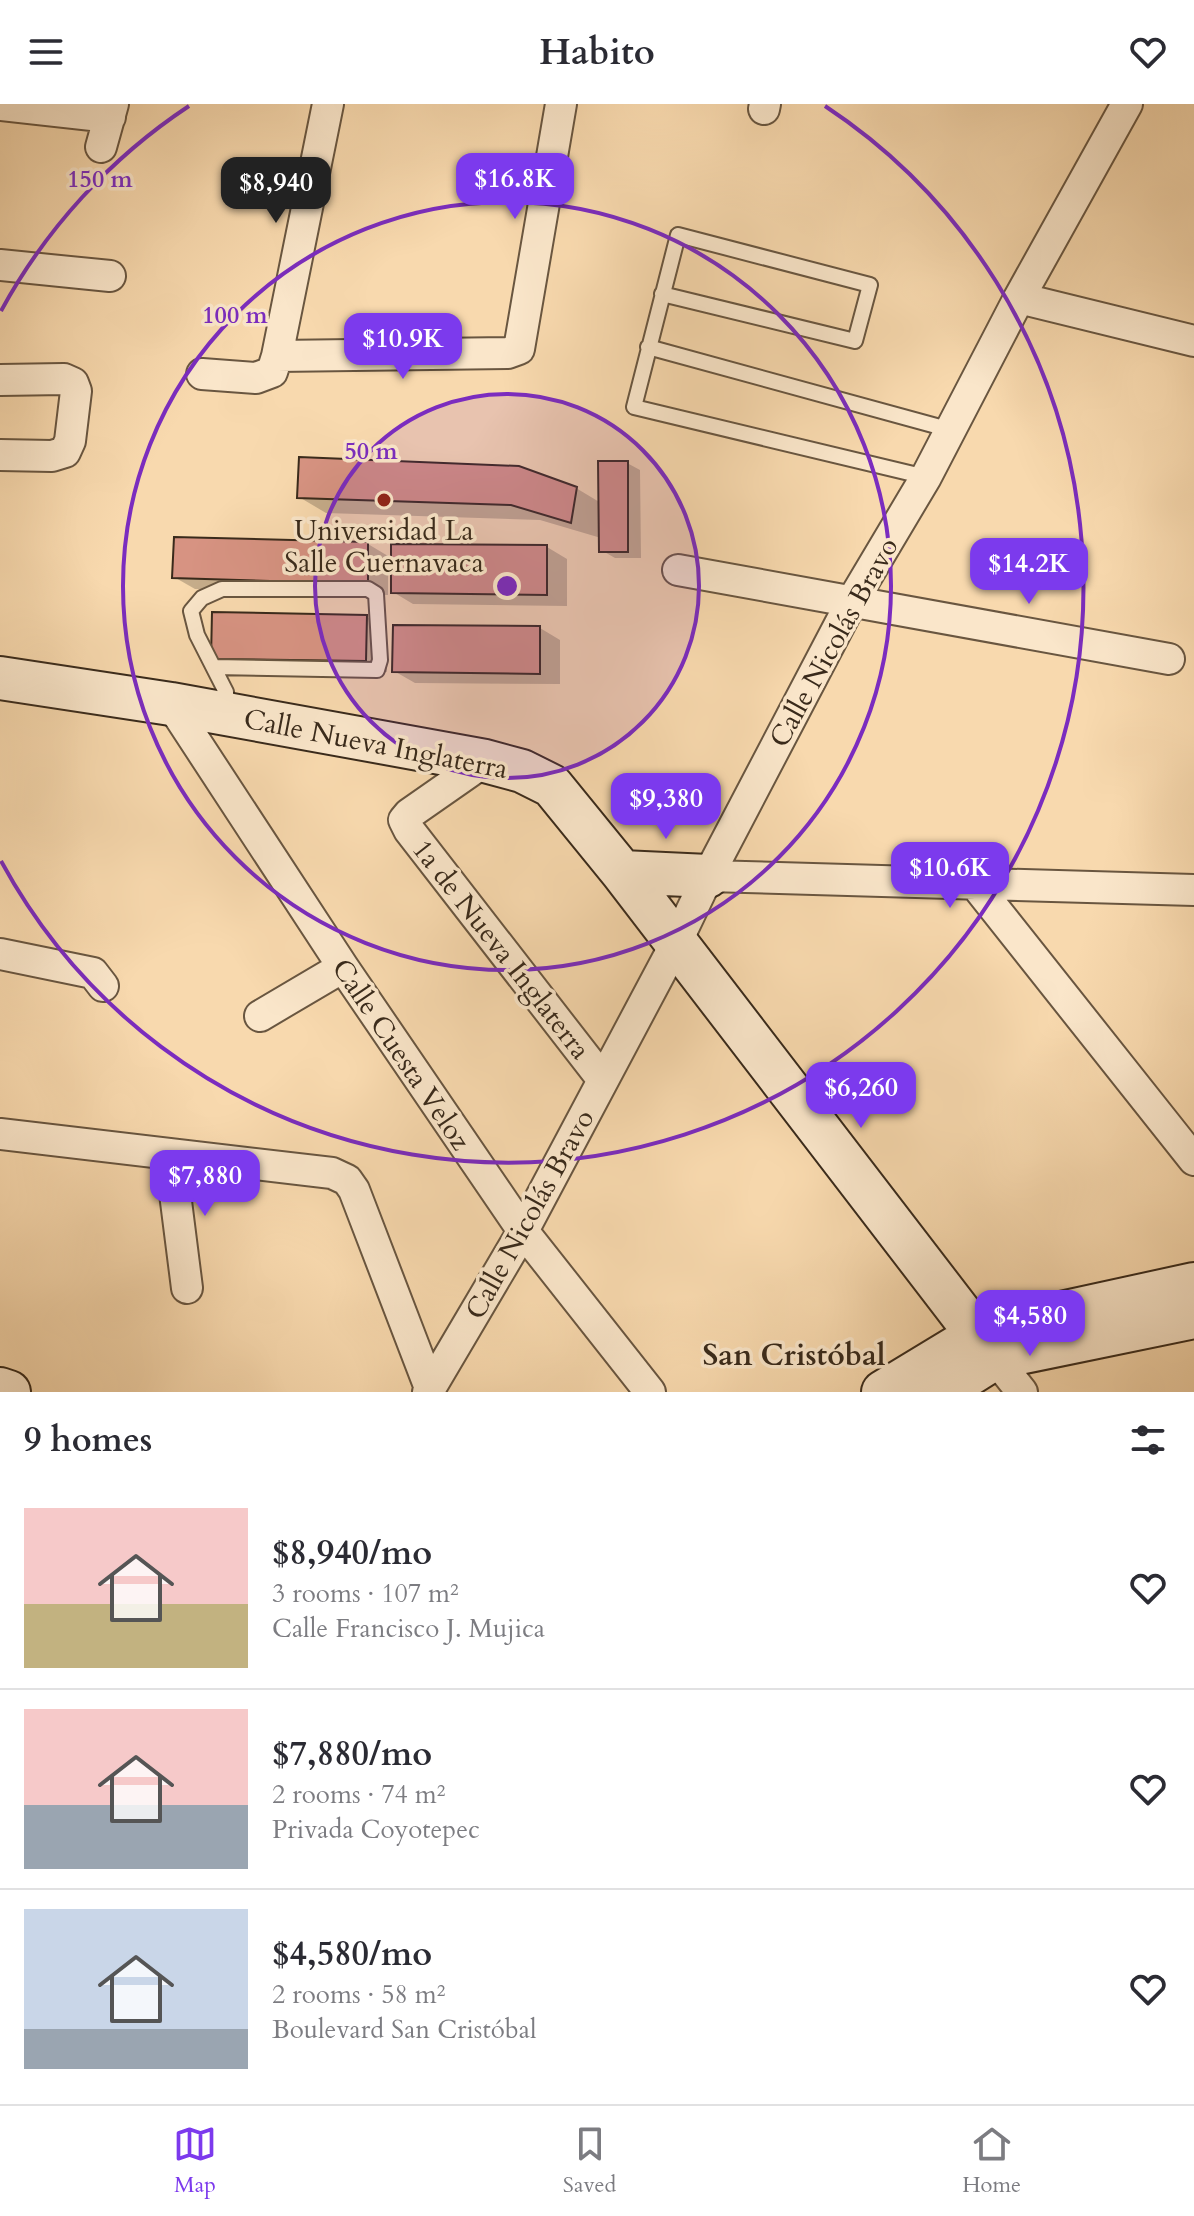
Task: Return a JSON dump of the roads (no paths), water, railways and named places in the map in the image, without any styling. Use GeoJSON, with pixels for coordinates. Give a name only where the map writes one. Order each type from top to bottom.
{"type":"FeatureCollection","features":[{"type":"Feature","properties":{"kind":"street"},"geometry":{"type":"LineString","coordinates":[[202,374],[256,378],[272,372],[328,104]]}},
{"type":"Feature","properties":{"kind":"street"},"geometry":{"type":"LineString","coordinates":[[277,356],[508,353],[519,349],[561,104]]}},
{"type":"Feature","properties":{"kind":"street","name":"Calle Nicolás Bravo"},"geometry":{"type":"LineString","coordinates":[[429,1390],[523,1231],[851,603],[952,430],[1019,298],[1127,104]]}},
{"type":"Feature","properties":{"kind":"street"},"geometry":{"type":"LineString","coordinates":[[0,105],[111,111],[101,147]]}},
{"type":"Feature","properties":{"kind":"street"},"geometry":{"type":"LineString","coordinates":[[0,265],[110,276]]}},
{"type":"Feature","properties":{"kind":"street"},"geometry":{"type":"LineString","coordinates":[[1019,298],[1194,341]]}},
{"type":"Feature","properties":{"kind":"street"},"geometry":{"type":"LineString","coordinates":[[0,380],[64,379],[73,383],[76,391],[70,441],[65,452],[52,456],[0,455]]}},
{"type":"Feature","properties":{"kind":"street"},"geometry":{"type":"LineString","coordinates":[[678,570],[1169,659]]}},
{"type":"Feature","properties":{"kind":"street","name":"Calle Nueva Inglaterra"},"geometry":{"type":"LineString","coordinates":[[0,678],[171,704],[485,761],[522,771],[552,786],[622,872],[986,1346]]}},
{"type":"Feature","properties":{"kind":"street","name":"Calle Cuesta Veloz"},"geometry":{"type":"LineString","coordinates":[[171,704],[343,967],[523,1231],[650,1392]]}},
{"type":"Feature","properties":{"kind":"street","name":"1a de Nueva Inglaterra"},"geometry":{"type":"LineString","coordinates":[[485,761],[404,820],[603,1080]]}},
{"type":"Feature","properties":{"kind":"street"},"geometry":{"type":"LineString","coordinates":[[622,872],[1194,890]]}},
{"type":"Feature","properties":{"kind":"street"},"geometry":{"type":"LineString","coordinates":[[975,884],[1194,1160]]}},
{"type":"Feature","properties":{"kind":"street"},"geometry":{"type":"LineString","coordinates":[[0,954],[93,973],[103,986]]}},
{"type":"Feature","properties":{"kind":"street"},"geometry":{"type":"LineString","coordinates":[[260,1016],[343,967]]}},
{"type":"Feature","properties":{"kind":"street"},"geometry":{"type":"LineString","coordinates":[[0,1134],[332,1173],[347,1180],[354,1190],[429,1390]]}},
{"type":"Feature","properties":{"kind":"street"},"geometry":{"type":"LineString","coordinates":[[170,1154],[187,1288]]}},
{"type":"Feature","properties":{"kind":"street"},"geometry":{"type":"LineString","coordinates":[[883,1392],[986,1346],[1029,1320],[1194,1284]]}},
{"type":"Feature","properties":{"kind":"street"},"geometry":{"type":"LineString","coordinates":[[941,1392],[986,1346],[1194,1317]]}},
{"type":"Feature","properties":{"kind":"street"},"geometry":{"type":"LineString","coordinates":[[986,1346],[1022,1392]]}},
{"type":"Feature","properties":{"kind":"street"},"geometry":{"type":"LineString","coordinates":[[0,1389],[9,1392]]}},
{"type":"Feature","properties":{"kind":"lane"},"geometry":{"type":"LineString","coordinates":[[662,294],[855,341],[870,285],[678,235],[662,294],[648,347],[634,407],[926,477]]}},
{"type":"Feature","properties":{"kind":"lane"},"geometry":{"type":"LineString","coordinates":[[648,347],[952,430]]}},
{"type":"Feature","properties":{"kind":"lane"},"geometry":{"type":"LineString","coordinates":[[214,667],[377,670],[380,660],[376,594],[368,589],[222,589],[202,598],[191,611],[197,635],[226,692],[227,714]]}},
{"type":"Feature","properties":{"kind":"place","name":"Universidad La Salle Cuernavaca"},"geometry":{"type":"Point","coordinates":[384,500]}},
{"type":"Feature","properties":{"kind":"district","name":"San Cristóbal"},"geometry":{"type":"Point","coordinates":[794,1355]}}]}
